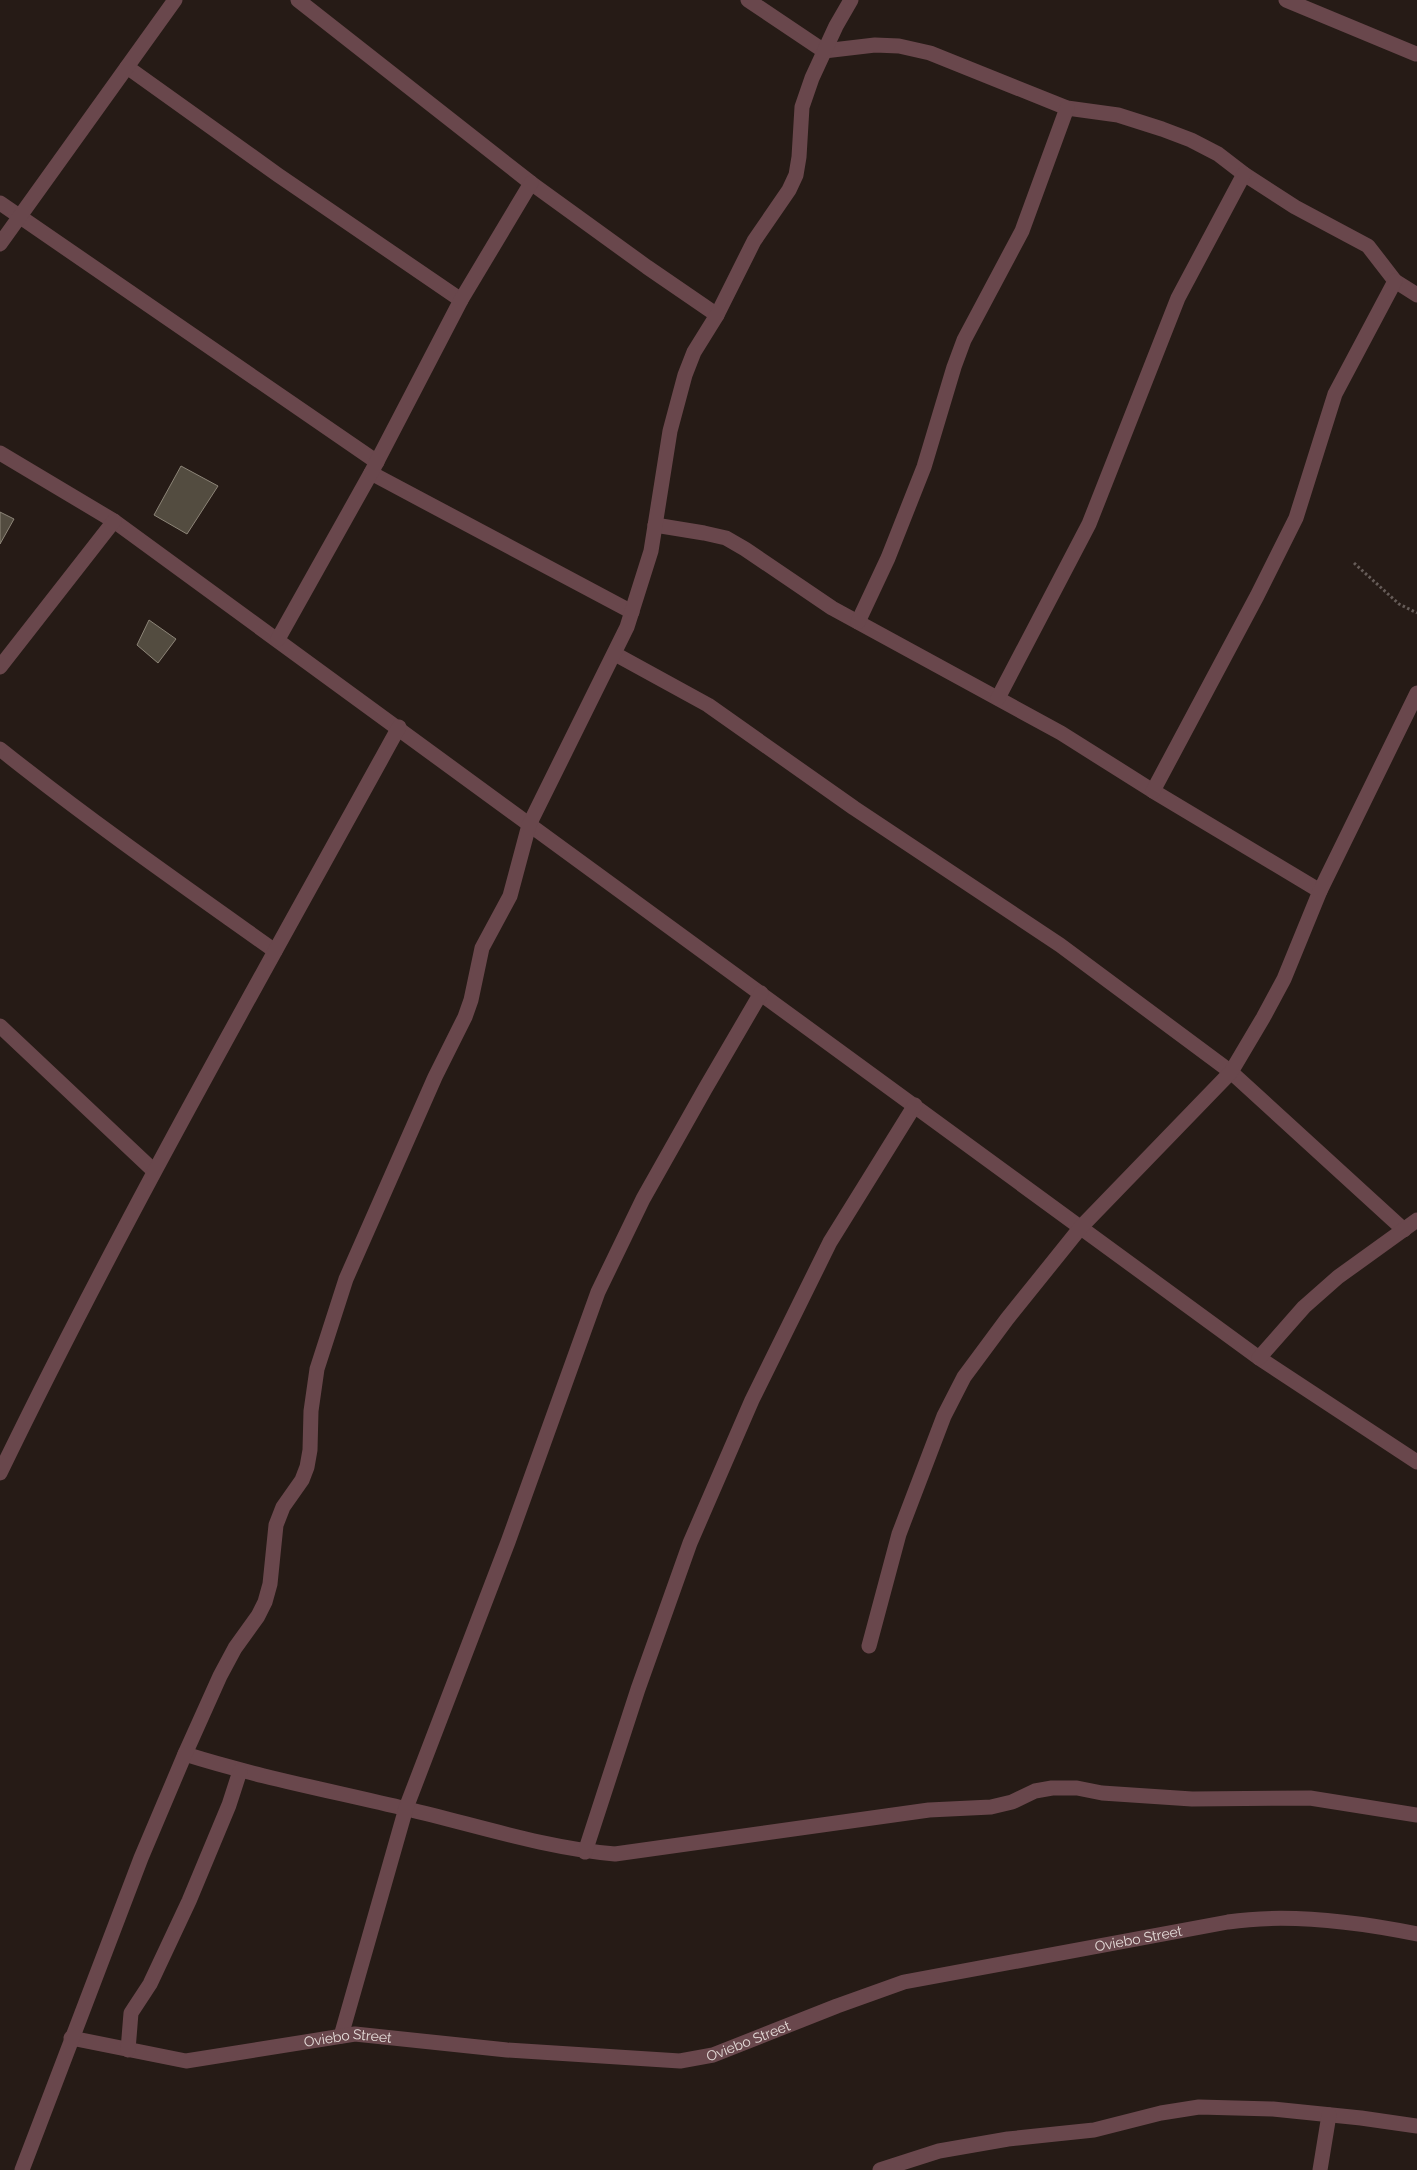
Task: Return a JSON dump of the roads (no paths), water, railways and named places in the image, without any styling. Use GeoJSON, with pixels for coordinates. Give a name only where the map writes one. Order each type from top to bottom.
{"type":"FeatureCollection","features":[{"type":"Feature","properties":{"kind":"street"},"geometry":{"type":"LineString","coordinates":[[298,0],[531,183],[717,315]]}},
{"type":"Feature","properties":{"kind":"street"},"geometry":{"type":"LineString","coordinates":[[748,0],[824,51],[875,45],[899,46],[930,53],[1067,108],[1118,116],[1162,129],[1218,154],[1244,174],[1295,207],[1368,246],[1395,281],[1417,295]]}},
{"type":"Feature","properties":{"kind":"street"},"geometry":{"type":"LineString","coordinates":[[22,2170],[138,1867],[185,1754],[220,1676],[235,1648],[258,1616],[265,1602],[270,1584],[276,1525],[283,1507],[302,1480],[307,1467],[310,1450],[311,1411],[317,1370],[346,1279],[442,1061],[471,1000],[482,948],[510,896],[529,825],[615,654],[632,612],[651,551],[670,431],[685,376],[694,352],[717,315],[754,241],[789,190],[796,175],[802,107],[824,51],[851,0]]}},
{"type":"Feature","properties":{"kind":"street"},"geometry":{"type":"LineString","coordinates":[[1286,0],[1416,54]]}},
{"type":"Feature","properties":{"kind":"street"},"geometry":{"type":"LineString","coordinates":[[0,244],[173,1]]}},
{"type":"Feature","properties":{"kind":"street"},"geometry":{"type":"LineString","coordinates":[[127,67],[278,175],[462,300]]}},
{"type":"Feature","properties":{"kind":"street"},"geometry":{"type":"LineString","coordinates":[[858,622],[888,558],[924,467],[964,340],[1022,231],[1067,108]]}},
{"type":"Feature","properties":{"kind":"street"},"geometry":{"type":"LineString","coordinates":[[998,698],[1088,524],[1178,298],[1244,174]]}},
{"type":"Feature","properties":{"kind":"street"},"geometry":{"type":"LineString","coordinates":[[278,639],[374,468],[462,300],[531,183]]}},
{"type":"Feature","properties":{"kind":"street"},"geometry":{"type":"LineString","coordinates":[[0,203],[374,468],[632,612]]}},
{"type":"Feature","properties":{"kind":"street"},"geometry":{"type":"LineString","coordinates":[[1153,791],[1257,596],[1296,518],[1335,394],[1395,281]]}},
{"type":"Feature","properties":{"kind":"street"},"geometry":{"type":"LineString","coordinates":[[0,454],[114,521],[278,639],[529,825],[1259,1358],[1417,1462]]}},
{"type":"Feature","properties":{"kind":"street"},"geometry":{"type":"LineString","coordinates":[[0,667],[114,521]]}},
{"type":"Feature","properties":{"kind":"street"},"geometry":{"type":"LineString","coordinates":[[655,525],[704,532],[726,538],[745,548],[832,608],[1061,733],[1153,791],[1320,891]]}},
{"type":"Feature","properties":{"kind":"street"},"geometry":{"type":"LineString","coordinates":[[615,654],[708,705],[854,808],[1060,945],[1231,1072],[1404,1230]]}},
{"type":"Feature","properties":{"kind":"street"},"geometry":{"type":"LineString","coordinates":[[869,1646],[899,1534],[944,1416],[964,1377],[1081,1227],[1231,1072],[1284,978],[1320,891],[1416,697]]}},
{"type":"Feature","properties":{"kind":"street"},"geometry":{"type":"LineString","coordinates":[[0,1473],[51,1368],[154,1171],[398,727]]}},
{"type":"Feature","properties":{"kind":"street"},"geometry":{"type":"LineString","coordinates":[[0,749],[59,795],[275,951]]}},
{"type":"Feature","properties":{"kind":"street"},"geometry":{"type":"LineString","coordinates":[[341,2036],[406,1808],[508,1542],[598,1292],[643,1199],[704,1089],[761,993]]}},
{"type":"Feature","properties":{"kind":"street"},"geometry":{"type":"LineString","coordinates":[[0,1026],[154,1171]]}},
{"type":"Feature","properties":{"kind":"street"},"geometry":{"type":"LineString","coordinates":[[584,1852],[638,1689],[690,1543],[752,1400],[830,1242],[915,1105]]}},
{"type":"Feature","properties":{"kind":"street"},"geometry":{"type":"LineString","coordinates":[[1259,1358],[1304,1307],[1338,1277],[1417,1220]]}},
{"type":"Feature","properties":{"kind":"street"},"geometry":{"type":"LineString","coordinates":[[185,1754],[240,1771],[406,1808],[584,1852],[615,1854],[929,1810],[991,1807],[1052,1788],[1077,1788],[1102,1793],[1192,1799],[1310,1798],[1417,1815]]}},
{"type":"Feature","properties":{"kind":"street"},"geometry":{"type":"LineString","coordinates":[[128,2050],[130,2013],[150,1984],[189,1901],[229,1805],[240,1771]]}},
{"type":"Feature","properties":{"kind":"street","name":"Oviebo Street"},"geometry":{"type":"LineString","coordinates":[[71,2038],[186,2061],[355,2034],[392,2036],[507,2050],[680,2061],[713,2055],[837,2006],[904,1982],[1228,1922],[1252,1918],[1286,1918],[1384,1927],[1417,1934]]}},
{"type":"Feature","properties":{"kind":"street"},"geometry":{"type":"LineString","coordinates":[[880,2170],[939,2152],[1008,2138],[1094,2130],[1162,2113],[1199,2107],[1273,2109],[1417,2126]]}},
{"type":"Feature","properties":{"kind":"street"},"geometry":{"type":"LineString","coordinates":[[1320,2170],[1328,2115]]}}]}
